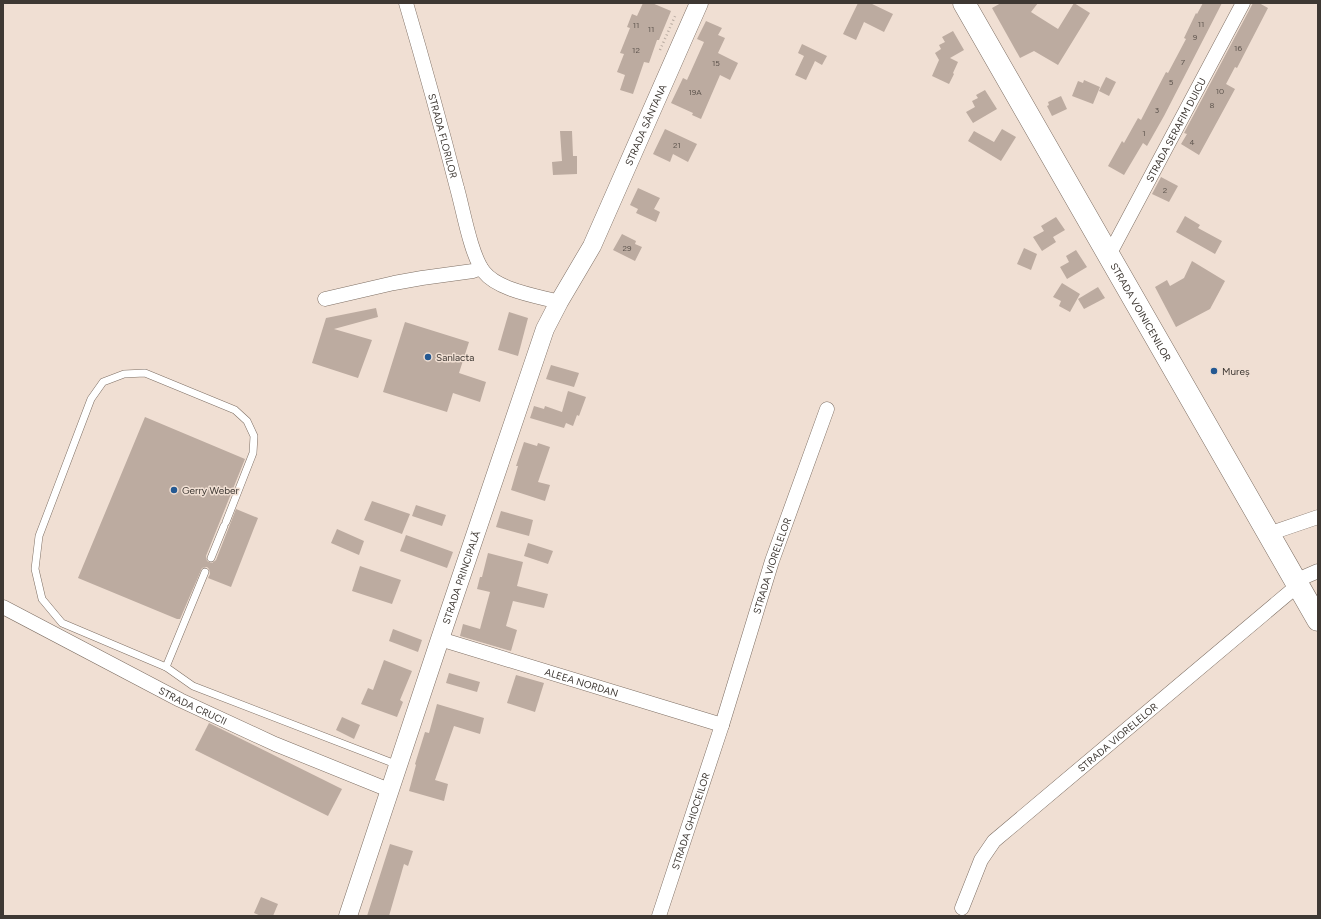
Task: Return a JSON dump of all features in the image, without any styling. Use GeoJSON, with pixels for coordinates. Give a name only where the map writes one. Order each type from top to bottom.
{"type":"FeatureCollection","features":[{"type":"Feature","properties":{"kind":"main road","name":"STRADA VOINICENILOR"},"geometry":{"type":"LineString","coordinates":[[964,3],[1318,620]]}},
{"type":"Feature","properties":{"kind":"street","name":"STRADA FLORILOR"},"geometry":{"type":"LineString","coordinates":[[406,3],[433,94],[470,237],[481,268],[491,278],[515,291],[559,302]]}},
{"type":"Feature","properties":{"kind":"street","name":"STRADA SÂNTANA"},"geometry":{"type":"LineString","coordinates":[[592,246],[699,3]]}},
{"type":"Feature","properties":{"kind":"street","name":"STRADA SERAFIM DUICU"},"geometry":{"type":"LineString","coordinates":[[1109,255],[1242,3]]}},
{"type":"Feature","properties":{"kind":"street","name":"STRADA PRINCIPALĂ"},"geometry":{"type":"LineString","coordinates":[[348,916],[389,790],[399,765],[543,335],[559,302],[592,246]]}},
{"type":"Feature","properties":{"kind":"street"},"geometry":{"type":"LineString","coordinates":[[326,299],[394,283],[472,271],[481,268]]}},
{"type":"Feature","properties":{"kind":"street","name":"STRADA VIORELELOR"},"geometry":{"type":"LineString","coordinates":[[722,725],[772,561],[827,409]]}},
{"type":"Feature","properties":{"kind":"street"},"geometry":{"type":"LineString","coordinates":[[1268,534],[1318,517]]}},
{"type":"Feature","properties":{"kind":"street","name":"STRADA VIORELELOR"},"geometry":{"type":"LineString","coordinates":[[962,908],[981,860],[994,841],[1296,583],[1318,570]]}},
{"type":"Feature","properties":{"kind":"street","name":"STRADA CRUCII"},"geometry":{"type":"LineString","coordinates":[[3,607],[180,700],[275,744],[389,790]]}},
{"type":"Feature","properties":{"kind":"street","name":"ALEEA NORDAN"},"geometry":{"type":"LineString","coordinates":[[440,639],[722,725]]}},
{"type":"Feature","properties":{"kind":"street","name":"STRADA GHIOCEILOR"},"geometry":{"type":"LineString","coordinates":[[659,916],[722,725]]}},
{"type":"Feature","properties":{"kind":"lane"},"geometry":{"type":"LineString","coordinates":[[211,558],[253,453],[254,436],[247,421],[235,410],[146,373],[124,374],[103,382],[91,399],[39,536],[35,569],[42,599],[62,623],[166,667],[193,686],[399,765]]}},
{"type":"Feature","properties":{"kind":"lane"},"geometry":{"type":"LineString","coordinates":[[166,667],[205,572]]}},
{"type":"Feature","properties":{"kind":"building"},"geometry":{"type":"Polygon","coordinates":[[[643,3],[652,3],[671,11],[659,40],[657,40],[649,63],[644,62],[633,94],[620,90],[625,75],[617,72],[624,54],[620,53],[630,28],[627,27],[632,14],[637,16],[643,3]]]}},
{"type":"Feature","properties":{"kind":"building"},"geometry":{"type":"Polygon","coordinates":[[[858,3],[870,3],[893,14],[884,32],[864,22],[856,40],[843,34],[858,3]]]}},
{"type":"Feature","properties":{"kind":"building"},"geometry":{"type":"Polygon","coordinates":[[[1001,3],[1038,3],[1031,12],[1058,29],[1074,3],[1090,13],[1058,65],[1034,51],[1020,58],[992,8],[1001,3]]]}},
{"type":"Feature","properties":{"kind":"building"},"geometry":{"type":"Polygon","coordinates":[[[1203,3],[1222,3],[1147,146],[1143,143],[1124,175],[1108,166],[1122,141],[1124,143],[1138,118],[1141,120],[1166,72],[1168,73],[1186,39],[1184,38],[1196,13],[1197,14],[1203,3]]]}},
{"type":"Feature","properties":{"kind":"building"},"geometry":{"type":"Polygon","coordinates":[[[1253,3],[1259,3],[1268,8],[1237,68],[1235,67],[1226,84],[1235,89],[1199,155],[1181,144],[1187,134],[1184,133],[1253,3]]]}},
{"type":"Feature","properties":{"kind":"building"},"geometry":{"type":"Polygon","coordinates":[[[706,21],[722,28],[718,35],[725,38],[718,53],[738,63],[730,80],[720,75],[701,119],[692,115],[693,113],[671,103],[683,78],[687,80],[704,42],[697,39],[706,21]]]}},
{"type":"Feature","properties":{"kind":"building"},"geometry":{"type":"Polygon","coordinates":[[[953,31],[964,50],[950,58],[958,62],[949,84],[932,76],[939,60],[935,53],[941,49],[939,45],[945,42],[942,37],[953,31]]]}},
{"type":"Feature","properties":{"kind":"building"},"geometry":{"type":"Polygon","coordinates":[[[802,44],[827,56],[822,65],[815,61],[806,80],[795,75],[804,56],[798,53],[802,44]]]}},
{"type":"Feature","properties":{"kind":"building"},"geometry":{"type":"Polygon","coordinates":[[[1106,77],[1116,82],[1109,96],[1099,91],[1106,77]]]}},
{"type":"Feature","properties":{"kind":"building"},"geometry":{"type":"Polygon","coordinates":[[[1084,80],[1100,87],[1093,104],[1072,96],[1078,81],[1083,83],[1084,80]]]}},
{"type":"Feature","properties":{"kind":"building"},"geometry":{"type":"Polygon","coordinates":[[[985,90],[997,109],[973,123],[966,112],[975,107],[972,101],[978,98],[976,95],[985,90]]]}},
{"type":"Feature","properties":{"kind":"building"},"geometry":{"type":"Polygon","coordinates":[[[1061,96],[1067,109],[1052,116],[1047,106],[1049,105],[1048,102],[1061,96]]]}},
{"type":"Feature","properties":{"kind":"building"},"geometry":{"type":"Polygon","coordinates":[[[665,129],[697,144],[688,162],[673,154],[670,162],[653,154],[665,129]]]}},
{"type":"Feature","properties":{"kind":"building"},"geometry":{"type":"Polygon","coordinates":[[[1002,129],[1016,137],[1001,161],[968,141],[974,131],[994,142],[1002,129]]]}},
{"type":"Feature","properties":{"kind":"building"},"geometry":{"type":"Polygon","coordinates":[[[560,131],[572,131],[573,156],[577,156],[577,174],[553,175],[552,162],[562,161],[560,131]]]}},
{"type":"Feature","properties":{"kind":"building"},"geometry":{"type":"Polygon","coordinates":[[[1161,177],[1178,186],[1169,202],[1152,194],[1161,177]]]}},
{"type":"Feature","properties":{"kind":"building"},"geometry":{"type":"Polygon","coordinates":[[[638,188],[660,198],[654,209],[660,212],[656,222],[636,213],[638,209],[630,205],[638,188]]]}},
{"type":"Feature","properties":{"kind":"building"},"geometry":{"type":"Polygon","coordinates":[[[1185,216],[1200,225],[1198,228],[1222,241],[1215,254],[1176,232],[1185,216]]]}},
{"type":"Feature","properties":{"kind":"building"},"geometry":{"type":"Polygon","coordinates":[[[1056,217],[1065,230],[1053,237],[1056,242],[1042,251],[1033,237],[1044,231],[1041,226],[1056,217]]]}},
{"type":"Feature","properties":{"kind":"building"},"geometry":{"type":"Polygon","coordinates":[[[622,234],[636,241],[635,244],[642,247],[635,261],[613,250],[622,234]]]}},
{"type":"Feature","properties":{"kind":"building"},"geometry":{"type":"Polygon","coordinates":[[[1024,248],[1037,254],[1031,270],[1017,264],[1024,248]]]}},
{"type":"Feature","properties":{"kind":"building"},"geometry":{"type":"Polygon","coordinates":[[[1076,250],[1087,267],[1067,279],[1060,267],[1069,262],[1066,256],[1076,250]]]}},
{"type":"Feature","properties":{"kind":"building"},"geometry":{"type":"Polygon","coordinates":[[[1192,261],[1225,281],[1210,309],[1176,327],[1155,287],[1167,280],[1170,286],[1184,278],[1192,261]]]}},
{"type":"Feature","properties":{"kind":"building"},"geometry":{"type":"Polygon","coordinates":[[[1062,283],[1080,294],[1070,312],[1059,306],[1061,301],[1053,297],[1062,283]]]}},
{"type":"Feature","properties":{"kind":"building"},"geometry":{"type":"Polygon","coordinates":[[[1098,287],[1105,298],[1084,309],[1078,299],[1098,287]]]}},
{"type":"Feature","properties":{"kind":"building"},"geometry":{"type":"Polygon","coordinates":[[[376,308],[378,317],[334,329],[372,340],[358,378],[312,363],[326,318],[376,308]]]}},
{"type":"Feature","properties":{"kind":"building"},"geometry":{"type":"Polygon","coordinates":[[[509,312],[528,318],[518,356],[498,350],[509,312]]]}},
{"type":"Feature","properties":{"kind":"building","name":"Sanlacta"},"geometry":{"type":"Polygon","coordinates":[[[405,322],[469,342],[459,373],[486,382],[480,402],[453,393],[447,412],[383,392],[405,322]]]}},
{"type":"Feature","properties":{"kind":"building"},"geometry":{"type":"Polygon","coordinates":[[[551,365],[579,373],[574,387],[546,379],[551,365]]]}},
{"type":"Feature","properties":{"kind":"building"},"geometry":{"type":"Polygon","coordinates":[[[568,391],[586,397],[579,416],[577,415],[573,426],[566,423],[564,428],[530,418],[534,406],[544,409],[545,406],[562,412],[568,391]]]}},
{"type":"Feature","properties":{"kind":"building","name":"Gerry Weber"},"geometry":{"type":"Polygon","coordinates":[[[145,417],[245,459],[206,556],[207,561],[212,563],[216,560],[236,509],[258,518],[231,587],[208,578],[210,574],[209,569],[207,567],[202,568],[180,619],[78,578],[145,417]]]}},
{"type":"Feature","properties":{"kind":"building"},"geometry":{"type":"Polygon","coordinates":[[[524,442],[537,446],[538,443],[550,447],[538,482],[550,485],[545,501],[511,490],[518,466],[516,466],[524,442]]]}},
{"type":"Feature","properties":{"kind":"building"},"geometry":{"type":"Polygon","coordinates":[[[372,501],[410,514],[402,534],[364,520],[372,501]]]}},
{"type":"Feature","properties":{"kind":"building"},"geometry":{"type":"Polygon","coordinates":[[[416,505],[446,515],[442,526],[412,516],[416,505]]]}},
{"type":"Feature","properties":{"kind":"building"},"geometry":{"type":"Polygon","coordinates":[[[501,511],[533,520],[529,536],[496,527],[501,511]]]}},
{"type":"Feature","properties":{"kind":"building"},"geometry":{"type":"Polygon","coordinates":[[[337,529],[364,541],[359,555],[331,543],[337,529]]]}},
{"type":"Feature","properties":{"kind":"building"},"geometry":{"type":"Polygon","coordinates":[[[406,535],[453,552],[447,568],[400,551],[406,535]]]}},
{"type":"Feature","properties":{"kind":"building"},"geometry":{"type":"Polygon","coordinates":[[[528,543],[553,551],[548,564],[524,556],[528,543]]]}},
{"type":"Feature","properties":{"kind":"building"},"geometry":{"type":"Polygon","coordinates":[[[488,553],[523,562],[517,586],[548,594],[544,608],[513,601],[506,626],[517,630],[511,651],[460,636],[463,624],[480,629],[490,592],[477,589],[480,577],[482,577],[488,553]]]}},
{"type":"Feature","properties":{"kind":"building"},"geometry":{"type":"Polygon","coordinates":[[[360,566],[401,580],[392,604],[352,591],[360,566]]]}},
{"type":"Feature","properties":{"kind":"building"},"geometry":{"type":"Polygon","coordinates":[[[393,629],[422,640],[418,652],[389,641],[393,629]]]}},
{"type":"Feature","properties":{"kind":"building"},"geometry":{"type":"Polygon","coordinates":[[[384,660],[412,671],[400,700],[403,702],[397,717],[361,704],[368,688],[373,690],[384,660]]]}},
{"type":"Feature","properties":{"kind":"building"},"geometry":{"type":"Polygon","coordinates":[[[449,673],[480,682],[477,692],[446,683],[449,673]]]}},
{"type":"Feature","properties":{"kind":"building"},"geometry":{"type":"Polygon","coordinates":[[[516,675],[544,683],[535,712],[507,703],[516,675]]]}},
{"type":"Feature","properties":{"kind":"building"},"geometry":{"type":"Polygon","coordinates":[[[437,704],[484,718],[480,734],[454,726],[435,780],[448,784],[444,801],[409,791],[415,764],[425,732],[429,733],[437,704]]]}},
{"type":"Feature","properties":{"kind":"building"},"geometry":{"type":"Polygon","coordinates":[[[342,717],[360,725],[354,739],[336,730],[342,717]]]}},
{"type":"Feature","properties":{"kind":"building"},"geometry":{"type":"Polygon","coordinates":[[[209,723],[342,789],[328,816],[195,750],[209,723]]]}},
{"type":"Feature","properties":{"kind":"building"},"geometry":{"type":"Polygon","coordinates":[[[390,844],[413,851],[408,866],[404,864],[389,916],[367,916],[390,844]]]}},
{"type":"Feature","properties":{"kind":"building"},"geometry":{"type":"Polygon","coordinates":[[[261,897],[278,904],[273,916],[261,916],[254,913],[261,897]]]}},
{"type":"Feature","properties":{"kind":"place","name":"Sanlacta"},"geometry":{"type":"Point","coordinates":[428,357]}},
{"type":"Feature","properties":{"kind":"place","name":"Mureș"},"geometry":{"type":"Point","coordinates":[1214,371]}},
{"type":"Feature","properties":{"kind":"place","name":"Gerry Weber"},"geometry":{"type":"Point","coordinates":[174,490]}}]}
